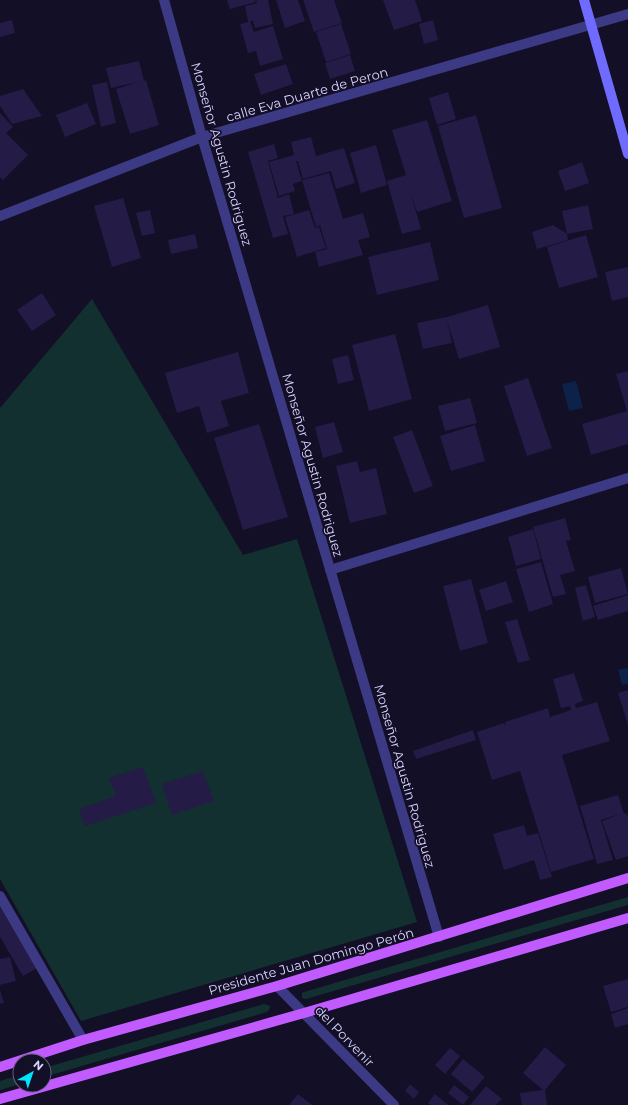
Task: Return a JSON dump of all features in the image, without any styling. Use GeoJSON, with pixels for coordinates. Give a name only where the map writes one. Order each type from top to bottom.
{"type":"FeatureCollection","features":[{"type":"Feature","properties":{"kind":"main road","name":"Presidente Juan Domingo Perón"},"geometry":{"type":"LineString","coordinates":[[0,1067],[83,1040],[277,986],[628,878]]}},
{"type":"Feature","properties":{"kind":"main road"},"geometry":{"type":"LineString","coordinates":[[0,1099],[304,1013],[628,918]]}},
{"type":"Feature","properties":{"kind":"street","name":"Monseñor Agustin Rodriguez"},"geometry":{"type":"LineString","coordinates":[[164,0],[202,137],[439,937]]}},
{"type":"Feature","properties":{"kind":"street"},"geometry":{"type":"LineString","coordinates":[[584,0],[628,154]]}},
{"type":"Feature","properties":{"kind":"street","name":"calle Eva Duarte de Peron"},"geometry":{"type":"LineString","coordinates":[[0,216],[202,137],[591,26],[628,14]]}},
{"type":"Feature","properties":{"kind":"street"},"geometry":{"type":"LineString","coordinates":[[330,570],[628,478]]}},
{"type":"Feature","properties":{"kind":"street"},"geometry":{"type":"LineString","coordinates":[[0,896],[83,1040]]}},
{"type":"Feature","properties":{"kind":"street","name":"del Porvenir"},"geometry":{"type":"LineString","coordinates":[[277,986],[394,1105]]}},
{"type":"Feature","properties":{"kind":"green space"},"geometry":{"type":"Polygon","coordinates":[[[92,299],[243,555],[297,539],[417,922],[81,1021],[0,879],[0,408],[92,299]]]}},
{"type":"Feature","properties":{"kind":"green space"},"geometry":{"type":"Polygon","coordinates":[[[628,897],[628,905],[306,999],[302,998],[302,993],[304,992],[628,897]]]}},
{"type":"Feature","properties":{"kind":"green space"},"geometry":{"type":"Polygon","coordinates":[[[264,1004],[270,1006],[267,1012],[52,1075],[52,1066],[264,1004]]]}},
{"type":"Feature","properties":{"kind":"green space"},"geometry":{"type":"Polygon","coordinates":[[[12,1077],[12,1086],[0,1090],[0,1081],[12,1077]]]}},
{"type":"Feature","properties":{"kind":"water"},"geometry":{"type":"Polygon","coordinates":[[[576,381],[583,408],[569,411],[562,384],[576,381]]]}},
{"type":"Feature","properties":{"kind":"water"},"geometry":{"type":"Polygon","coordinates":[[[628,668],[628,684],[622,685],[618,670],[628,668]]]}},
{"type":"Feature","properties":{"kind":"building"},"geometry":{"type":"Polygon","coordinates":[[[227,0],[255,0],[256,2],[230,9],[227,0]]]}},
{"type":"Feature","properties":{"kind":"building"},"geometry":{"type":"Polygon","coordinates":[[[256,0],[268,0],[273,24],[255,28],[253,21],[250,21],[254,32],[273,26],[283,59],[260,66],[256,51],[248,53],[240,24],[248,22],[245,6],[257,3],[256,0]]]}},
{"type":"Feature","properties":{"kind":"building"},"geometry":{"type":"Polygon","coordinates":[[[276,0],[298,0],[305,21],[285,28],[276,0]]]}},
{"type":"Feature","properties":{"kind":"building"},"geometry":{"type":"Polygon","coordinates":[[[303,0],[334,0],[342,23],[314,32],[303,0]]]}},
{"type":"Feature","properties":{"kind":"building"},"geometry":{"type":"Polygon","coordinates":[[[383,0],[415,0],[422,21],[394,30],[383,0]]]}},
{"type":"Feature","properties":{"kind":"building"},"geometry":{"type":"Polygon","coordinates":[[[12,20],[15,33],[0,37],[0,23],[12,20]]]}},
{"type":"Feature","properties":{"kind":"building"},"geometry":{"type":"Polygon","coordinates":[[[433,20],[438,40],[424,44],[419,24],[433,20]]]}},
{"type":"Feature","properties":{"kind":"building"},"geometry":{"type":"Polygon","coordinates":[[[341,24],[351,54],[326,62],[316,32],[341,24]]]}},
{"type":"Feature","properties":{"kind":"building"},"geometry":{"type":"Polygon","coordinates":[[[350,55],[355,71],[330,79],[325,63],[350,55]]]}},
{"type":"Feature","properties":{"kind":"building"},"geometry":{"type":"Polygon","coordinates":[[[139,61],[159,125],[130,134],[116,89],[138,82],[111,88],[106,68],[139,61]]]}},
{"type":"Feature","properties":{"kind":"building"},"geometry":{"type":"Polygon","coordinates":[[[286,64],[293,84],[261,95],[254,74],[286,64]]]}},
{"type":"Feature","properties":{"kind":"building"},"geometry":{"type":"Polygon","coordinates":[[[107,82],[116,123],[101,127],[92,85],[107,82]]]}},
{"type":"Feature","properties":{"kind":"building"},"geometry":{"type":"Polygon","coordinates":[[[23,89],[42,116],[12,124],[0,106],[0,96],[23,89]]]}},
{"type":"Feature","properties":{"kind":"building"},"geometry":{"type":"Polygon","coordinates":[[[448,92],[456,119],[437,125],[429,98],[448,92]]]}},
{"type":"Feature","properties":{"kind":"building"},"geometry":{"type":"Polygon","coordinates":[[[87,103],[96,124],[65,137],[56,115],[87,103]]]}},
{"type":"Feature","properties":{"kind":"building"},"geometry":{"type":"Polygon","coordinates":[[[0,113],[13,127],[6,133],[28,155],[3,180],[0,177],[0,113]]]}},
{"type":"Feature","properties":{"kind":"building"},"geometry":{"type":"Polygon","coordinates":[[[476,115],[502,208],[464,218],[438,126],[476,115]]]}},
{"type":"Feature","properties":{"kind":"building"},"geometry":{"type":"Polygon","coordinates":[[[427,120],[452,201],[417,212],[410,191],[421,229],[402,234],[387,181],[406,175],[392,130],[427,120]]]}},
{"type":"Feature","properties":{"kind":"building"},"geometry":{"type":"Polygon","coordinates":[[[311,137],[316,156],[344,148],[355,183],[336,189],[331,171],[303,179],[298,161],[296,161],[302,181],[293,184],[295,191],[279,196],[269,162],[294,155],[291,142],[311,137]]]}},
{"type":"Feature","properties":{"kind":"building"},"geometry":{"type":"Polygon","coordinates":[[[274,144],[278,158],[268,161],[278,198],[289,194],[294,214],[283,216],[288,234],[273,238],[248,152],[274,144]]]}},
{"type":"Feature","properties":{"kind":"building"},"geometry":{"type":"Polygon","coordinates":[[[376,145],[387,185],[361,193],[350,153],[376,145]]]}},
{"type":"Feature","properties":{"kind":"building"},"geometry":{"type":"Polygon","coordinates":[[[582,162],[589,183],[565,191],[558,171],[582,162]]]}},
{"type":"Feature","properties":{"kind":"building"},"geometry":{"type":"Polygon","coordinates":[[[329,173],[343,219],[363,213],[370,237],[358,240],[363,255],[319,267],[315,252],[327,249],[320,225],[316,227],[302,180],[329,173]]]}},
{"type":"Feature","properties":{"kind":"building"},"geometry":{"type":"Polygon","coordinates":[[[123,198],[141,258],[112,267],[94,206],[123,198]]]}},
{"type":"Feature","properties":{"kind":"building"},"geometry":{"type":"Polygon","coordinates":[[[588,205],[593,229],[567,234],[562,211],[588,205]]]}},
{"type":"Feature","properties":{"kind":"building"},"geometry":{"type":"Polygon","coordinates":[[[150,210],[155,233],[142,236],[136,213],[150,210]]]}},
{"type":"Feature","properties":{"kind":"building"},"geometry":{"type":"Polygon","coordinates":[[[309,210],[315,228],[319,227],[326,248],[297,257],[285,217],[309,210]]]}},
{"type":"Feature","properties":{"kind":"building"},"geometry":{"type":"Polygon","coordinates":[[[553,225],[567,234],[568,240],[537,249],[532,232],[553,225]]]}},
{"type":"Feature","properties":{"kind":"building"},"geometry":{"type":"Polygon","coordinates":[[[195,234],[198,248],[171,254],[168,240],[195,234]]]}},
{"type":"Feature","properties":{"kind":"building"},"geometry":{"type":"Polygon","coordinates":[[[586,235],[598,277],[559,288],[547,247],[586,235]]]}},
{"type":"Feature","properties":{"kind":"building"},"geometry":{"type":"Polygon","coordinates":[[[430,242],[439,280],[377,295],[368,257],[430,242]]]}},
{"type":"Feature","properties":{"kind":"building"},"geometry":{"type":"Polygon","coordinates":[[[628,267],[628,297],[612,301],[605,272],[628,267]]]}},
{"type":"Feature","properties":{"kind":"building"},"geometry":{"type":"Polygon","coordinates":[[[42,293],[56,315],[32,331],[17,310],[42,293]]]}},
{"type":"Feature","properties":{"kind":"building"},"geometry":{"type":"Polygon","coordinates":[[[488,305],[500,347],[459,359],[447,320],[452,343],[423,349],[417,323],[447,317],[488,305]]]}},
{"type":"Feature","properties":{"kind":"building"},"geometry":{"type":"Polygon","coordinates":[[[395,334],[412,399],[369,411],[352,345],[395,334]]]}},
{"type":"Feature","properties":{"kind":"building"},"geometry":{"type":"Polygon","coordinates":[[[238,352],[249,393],[221,401],[229,426],[207,433],[199,406],[177,413],[165,373],[238,352]]]}},
{"type":"Feature","properties":{"kind":"building"},"geometry":{"type":"Polygon","coordinates":[[[348,355],[354,380],[338,384],[332,359],[348,355]]]}},
{"type":"Feature","properties":{"kind":"building"},"geometry":{"type":"Polygon","coordinates":[[[628,371],[628,444],[591,455],[582,424],[627,411],[616,374],[628,371]]]}},
{"type":"Feature","properties":{"kind":"building"},"geometry":{"type":"Polygon","coordinates":[[[528,378],[552,448],[527,456],[504,386],[528,378]]]}},
{"type":"Feature","properties":{"kind":"building"},"geometry":{"type":"Polygon","coordinates":[[[470,398],[477,423],[445,431],[438,406],[470,398]]]}},
{"type":"Feature","properties":{"kind":"building"},"geometry":{"type":"Polygon","coordinates":[[[334,422],[343,452],[323,458],[315,427],[334,422]]]}},
{"type":"Feature","properties":{"kind":"building"},"geometry":{"type":"Polygon","coordinates":[[[259,424],[288,517],[243,530],[214,438],[259,424]]]}},
{"type":"Feature","properties":{"kind":"building"},"geometry":{"type":"Polygon","coordinates":[[[475,425],[485,461],[451,471],[440,436],[475,425]]]}},
{"type":"Feature","properties":{"kind":"building"},"geometry":{"type":"Polygon","coordinates":[[[412,430],[433,486],[414,493],[393,437],[412,430]]]}},
{"type":"Feature","properties":{"kind":"building"},"geometry":{"type":"Polygon","coordinates":[[[357,461],[360,472],[376,468],[387,514],[350,523],[336,466],[357,461]]]}},
{"type":"Feature","properties":{"kind":"building"},"geometry":{"type":"Polygon","coordinates":[[[565,518],[571,540],[566,541],[575,571],[560,575],[566,594],[553,597],[533,527],[565,518]]]}},
{"type":"Feature","properties":{"kind":"building"},"geometry":{"type":"Polygon","coordinates":[[[533,529],[541,559],[516,566],[508,537],[533,529]]]}},
{"type":"Feature","properties":{"kind":"building"},"geometry":{"type":"Polygon","coordinates":[[[541,562],[553,604],[529,612],[516,569],[541,562]]]}},
{"type":"Feature","properties":{"kind":"building"},"geometry":{"type":"Polygon","coordinates":[[[621,568],[628,594],[595,603],[588,577],[621,568]]]}},
{"type":"Feature","properties":{"kind":"building"},"geometry":{"type":"Polygon","coordinates":[[[471,579],[488,643],[460,651],[443,586],[471,579]]]}},
{"type":"Feature","properties":{"kind":"building"},"geometry":{"type":"Polygon","coordinates":[[[506,581],[513,602],[486,611],[479,590],[506,581]]]}},
{"type":"Feature","properties":{"kind":"building"},"geometry":{"type":"Polygon","coordinates":[[[586,585],[595,617],[583,621],[575,588],[586,585]]]}},
{"type":"Feature","properties":{"kind":"building"},"geometry":{"type":"Polygon","coordinates":[[[628,595],[628,611],[598,620],[593,606],[628,595]]]}},
{"type":"Feature","properties":{"kind":"building"},"geometry":{"type":"Polygon","coordinates":[[[517,619],[530,660],[518,663],[505,622],[517,619]]]}},
{"type":"Feature","properties":{"kind":"building"},"geometry":{"type":"Polygon","coordinates":[[[574,673],[583,701],[575,704],[576,708],[597,702],[610,741],[562,755],[594,859],[551,872],[520,771],[492,780],[477,732],[504,723],[506,727],[505,722],[548,708],[550,717],[571,710],[570,706],[561,708],[553,679],[574,673]]]}},
{"type":"Feature","properties":{"kind":"building"},"geometry":{"type":"Polygon","coordinates":[[[628,690],[628,725],[618,693],[628,690]]]}},
{"type":"Feature","properties":{"kind":"building"},"geometry":{"type":"Polygon","coordinates":[[[473,730],[476,740],[416,759],[413,751],[473,730]]]}},
{"type":"Feature","properties":{"kind":"building"},"geometry":{"type":"Polygon","coordinates":[[[143,767],[156,803],[85,826],[79,809],[116,796],[109,778],[143,767]]]}},
{"type":"Feature","properties":{"kind":"building"},"geometry":{"type":"Polygon","coordinates":[[[203,771],[214,801],[172,815],[162,784],[203,771]]]}},
{"type":"Feature","properties":{"kind":"building"},"geometry":{"type":"Polygon","coordinates":[[[618,795],[624,814],[626,813],[628,817],[628,856],[616,860],[602,821],[620,814],[601,820],[613,860],[597,864],[580,806],[618,795]]]}},
{"type":"Feature","properties":{"kind":"building"},"geometry":{"type":"Polygon","coordinates":[[[524,825],[527,836],[538,833],[552,877],[540,880],[534,860],[504,870],[493,834],[524,825]]]}},
{"type":"Feature","properties":{"kind":"building"},"geometry":{"type":"Polygon","coordinates":[[[0,900],[39,967],[23,976],[0,937],[0,900]]]}},
{"type":"Feature","properties":{"kind":"building"},"geometry":{"type":"Polygon","coordinates":[[[10,957],[16,981],[0,985],[0,959],[10,957]]]}},
{"type":"Feature","properties":{"kind":"building"},"geometry":{"type":"Polygon","coordinates":[[[628,979],[628,1007],[611,1012],[603,986],[628,979]]]}},
{"type":"Feature","properties":{"kind":"building"},"geometry":{"type":"Polygon","coordinates":[[[0,990],[4,1003],[0,1004],[0,990]]]}},
{"type":"Feature","properties":{"kind":"building"},"geometry":{"type":"Polygon","coordinates":[[[628,1008],[628,1024],[615,1028],[611,1014],[628,1008]]]}},
{"type":"Feature","properties":{"kind":"building"},"geometry":{"type":"Polygon","coordinates":[[[545,1047],[566,1065],[545,1090],[547,1105],[522,1105],[520,1093],[543,1090],[523,1073],[545,1047]]]}},
{"type":"Feature","properties":{"kind":"building"},"geometry":{"type":"Polygon","coordinates":[[[450,1048],[460,1056],[445,1074],[435,1065],[450,1048]]]}},
{"type":"Feature","properties":{"kind":"building"},"geometry":{"type":"Polygon","coordinates":[[[463,1059],[485,1077],[472,1092],[451,1074],[463,1059]]]}},
{"type":"Feature","properties":{"kind":"building"},"geometry":{"type":"Polygon","coordinates":[[[410,1084],[419,1092],[414,1099],[405,1091],[410,1084]]]}},
{"type":"Feature","properties":{"kind":"building"},"geometry":{"type":"Polygon","coordinates":[[[454,1085],[469,1097],[463,1105],[448,1093],[454,1085]]]}},
{"type":"Feature","properties":{"kind":"building"},"geometry":{"type":"Polygon","coordinates":[[[486,1086],[502,1099],[496,1105],[470,1105],[486,1086]]]}},
{"type":"Feature","properties":{"kind":"building"},"geometry":{"type":"Polygon","coordinates":[[[298,1094],[312,1105],[289,1105],[298,1094]]]}},
{"type":"Feature","properties":{"kind":"building"},"geometry":{"type":"Polygon","coordinates":[[[435,1094],[448,1105],[431,1105],[428,1103],[435,1094]]]}}]}
